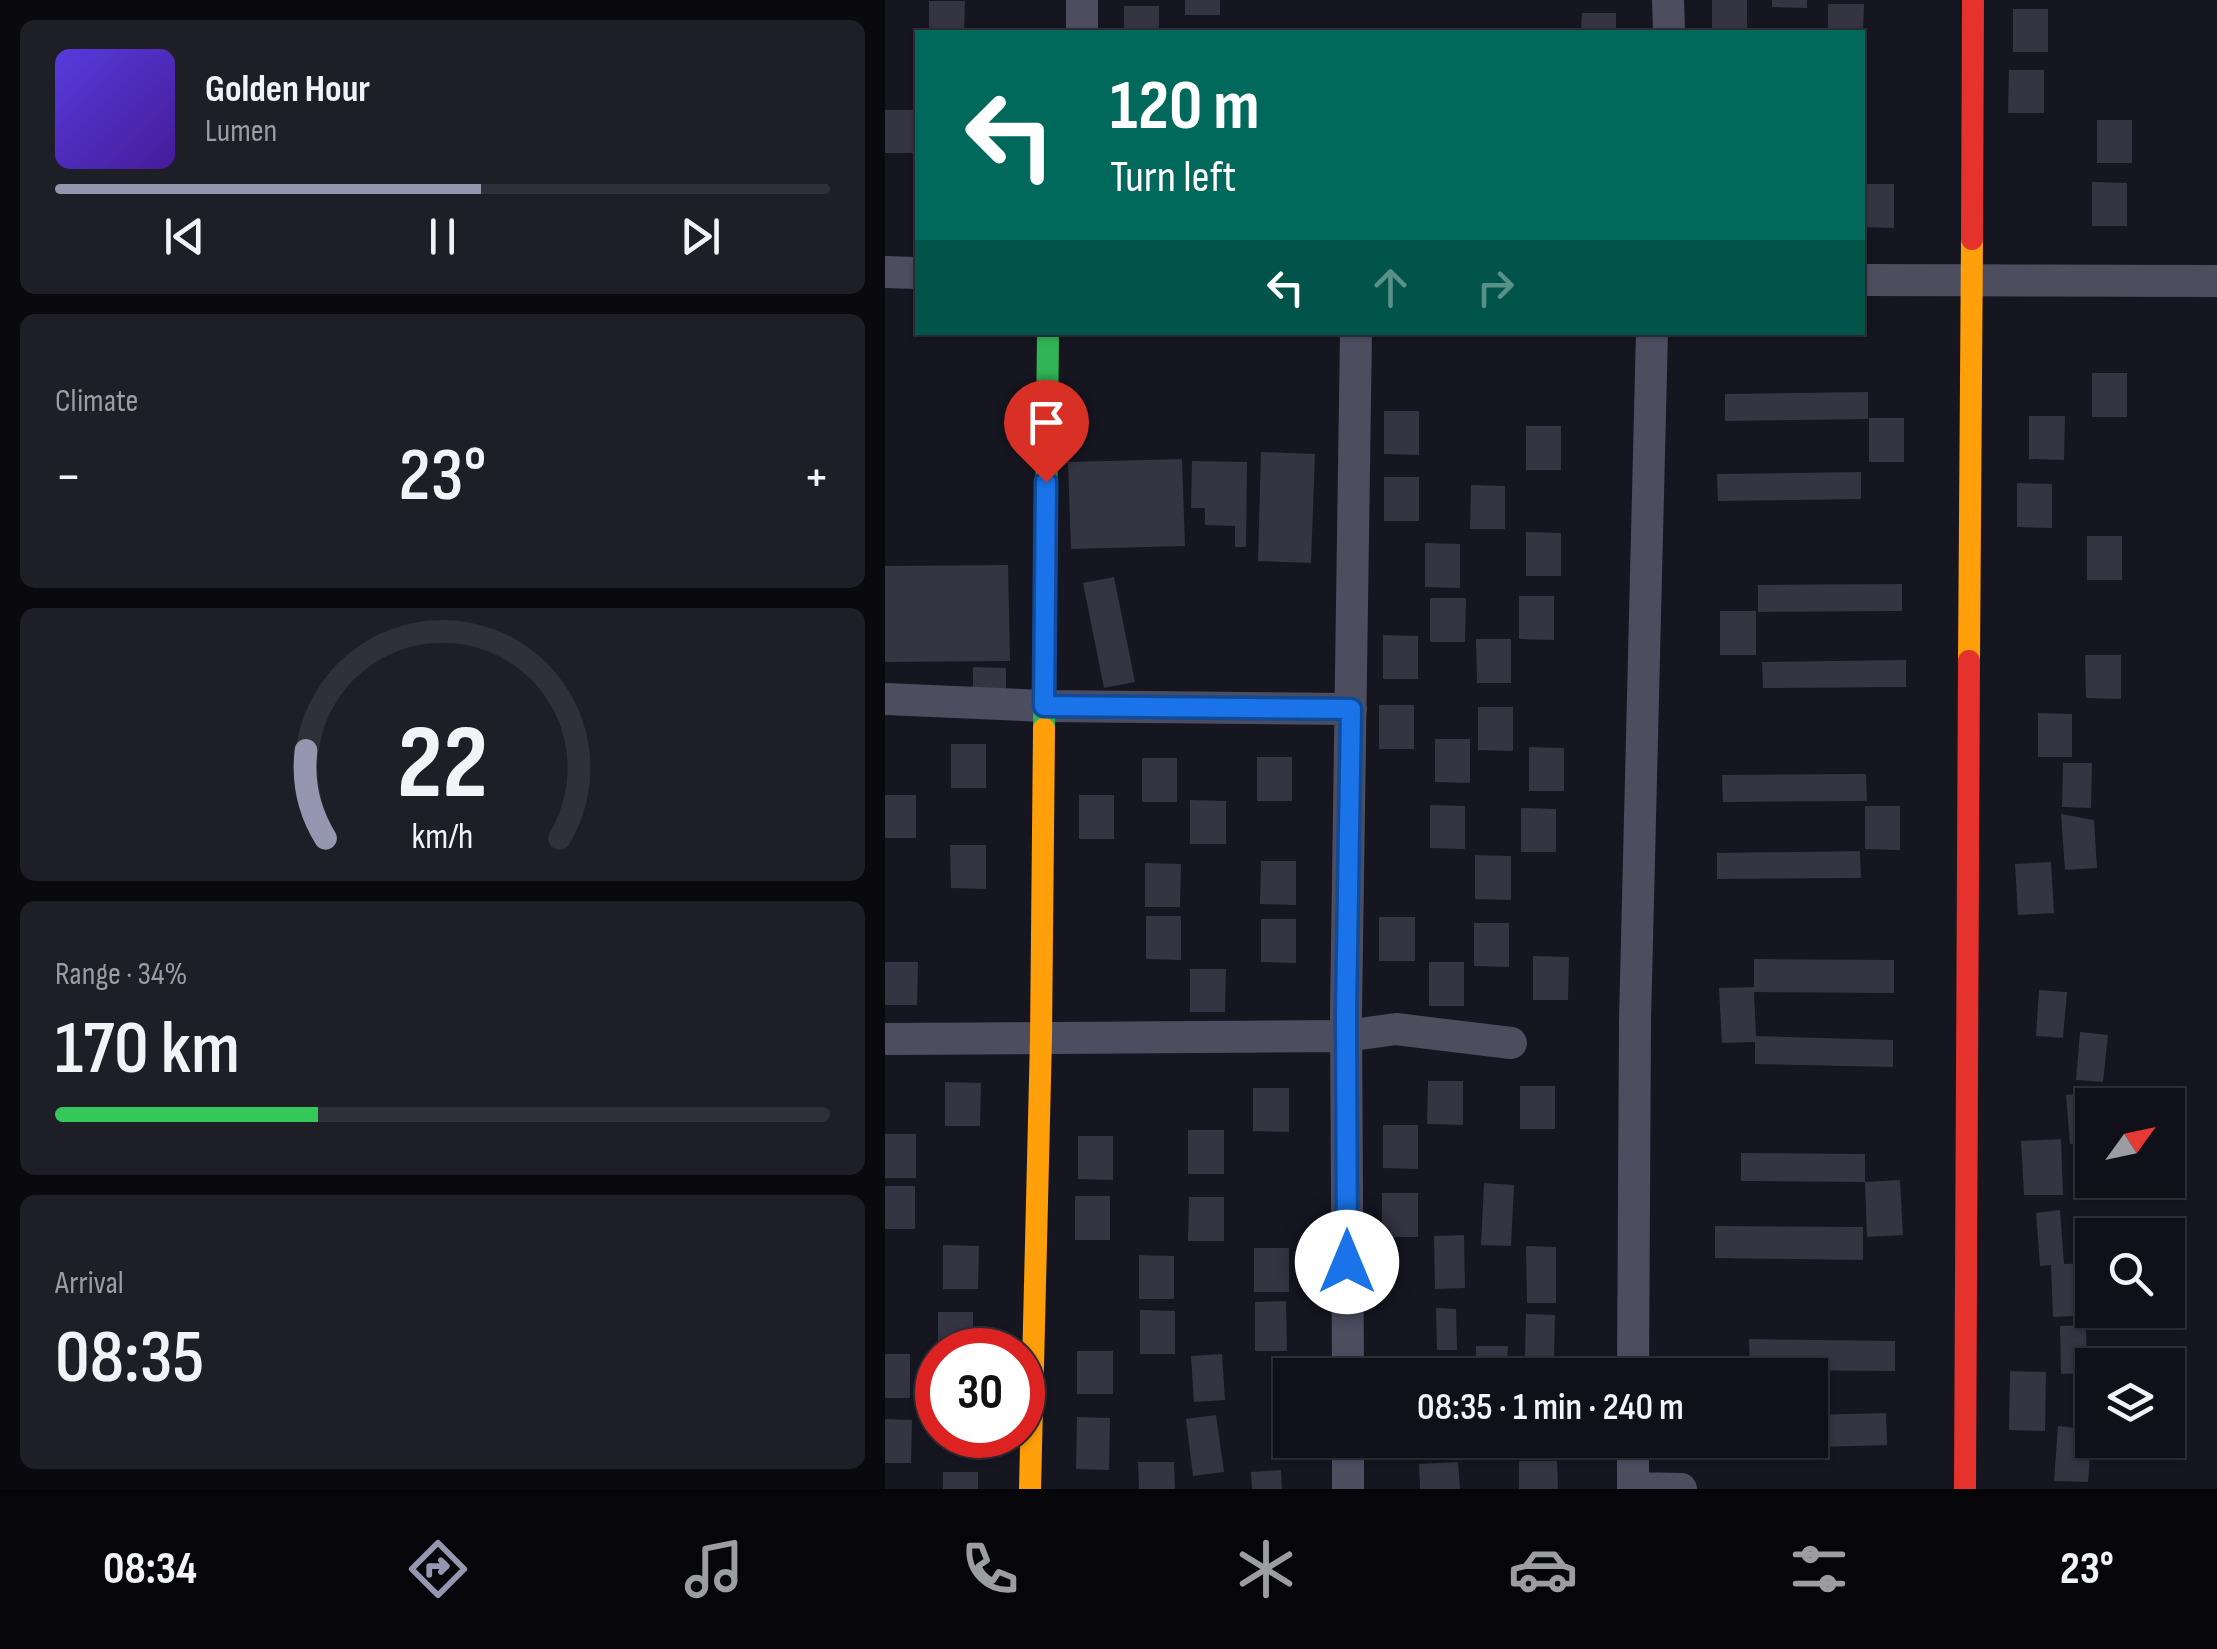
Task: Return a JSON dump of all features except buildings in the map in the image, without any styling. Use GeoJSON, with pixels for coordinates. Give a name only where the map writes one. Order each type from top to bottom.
{"type":"FeatureCollection","features":[{"type":"Feature","properties":{"kind":"street"},"geometry":{"type":"LineString","coordinates":[[1082,0],[1082,30]]}},
{"type":"Feature","properties":{"kind":"street"},"geometry":{"type":"LineString","coordinates":[[1668,0],[1669,30]]}},
{"type":"Feature","properties":{"kind":"street"},"geometry":{"type":"LineString","coordinates":[[1965,1489],[1973,0]]}},
{"type":"Feature","properties":{"kind":"street"},"geometry":{"type":"LineString","coordinates":[[885,272],[915,272]]}},
{"type":"Feature","properties":{"kind":"street"},"geometry":{"type":"LineString","coordinates":[[1865,280],[2217,281]]}},
{"type":"Feature","properties":{"kind":"street"},"geometry":{"type":"LineString","coordinates":[[1030,1489],[1041,1038],[1047,335]]}},
{"type":"Feature","properties":{"kind":"street"},"geometry":{"type":"LineString","coordinates":[[1347,1358],[1356,335]]}},
{"type":"Feature","properties":{"kind":"street"},"geometry":{"type":"LineString","coordinates":[[1633,1358],[1635,1021],[1652,335]]}},
{"type":"Feature","properties":{"kind":"street"},"geometry":{"type":"LineString","coordinates":[[885,699],[1044,706],[1351,709]]}},
{"type":"Feature","properties":{"kind":"street"},"geometry":{"type":"LineString","coordinates":[[885,1038],[1347,1036],[1396,1029],[1511,1044]]}},
{"type":"Feature","properties":{"kind":"street"},"geometry":{"type":"LineString","coordinates":[[1348,1458],[1348,1489]]}},
{"type":"Feature","properties":{"kind":"street"},"geometry":{"type":"LineString","coordinates":[[1633,1458],[1633,1489],[1681,1489]]}},
{"type":"Feature","properties":{"kind":"traffic: fast"},"geometry":{"type":"LineString","coordinates":[[1044,729],[1048,335]]}},
{"type":"Feature","properties":{"kind":"traffic: slow"},"geometry":{"type":"LineString","coordinates":[[1969,661],[1972,239]]}},
{"type":"Feature","properties":{"kind":"traffic: slow"},"geometry":{"type":"LineString","coordinates":[[1030,1489],[1044,729]]}},
{"type":"Feature","properties":{"kind":"traffic: jam"},"geometry":{"type":"LineString","coordinates":[[1972,239],[1973,0]]}},
{"type":"Feature","properties":{"kind":"traffic: jam"},"geometry":{"type":"LineString","coordinates":[[1965,1489],[1969,661]]}},
{"type":"Feature","properties":{"kind":"route"},"geometry":{"type":"LineString","coordinates":[[1046,482],[1044,706],[1351,709],[1347,1262]]}}]}
